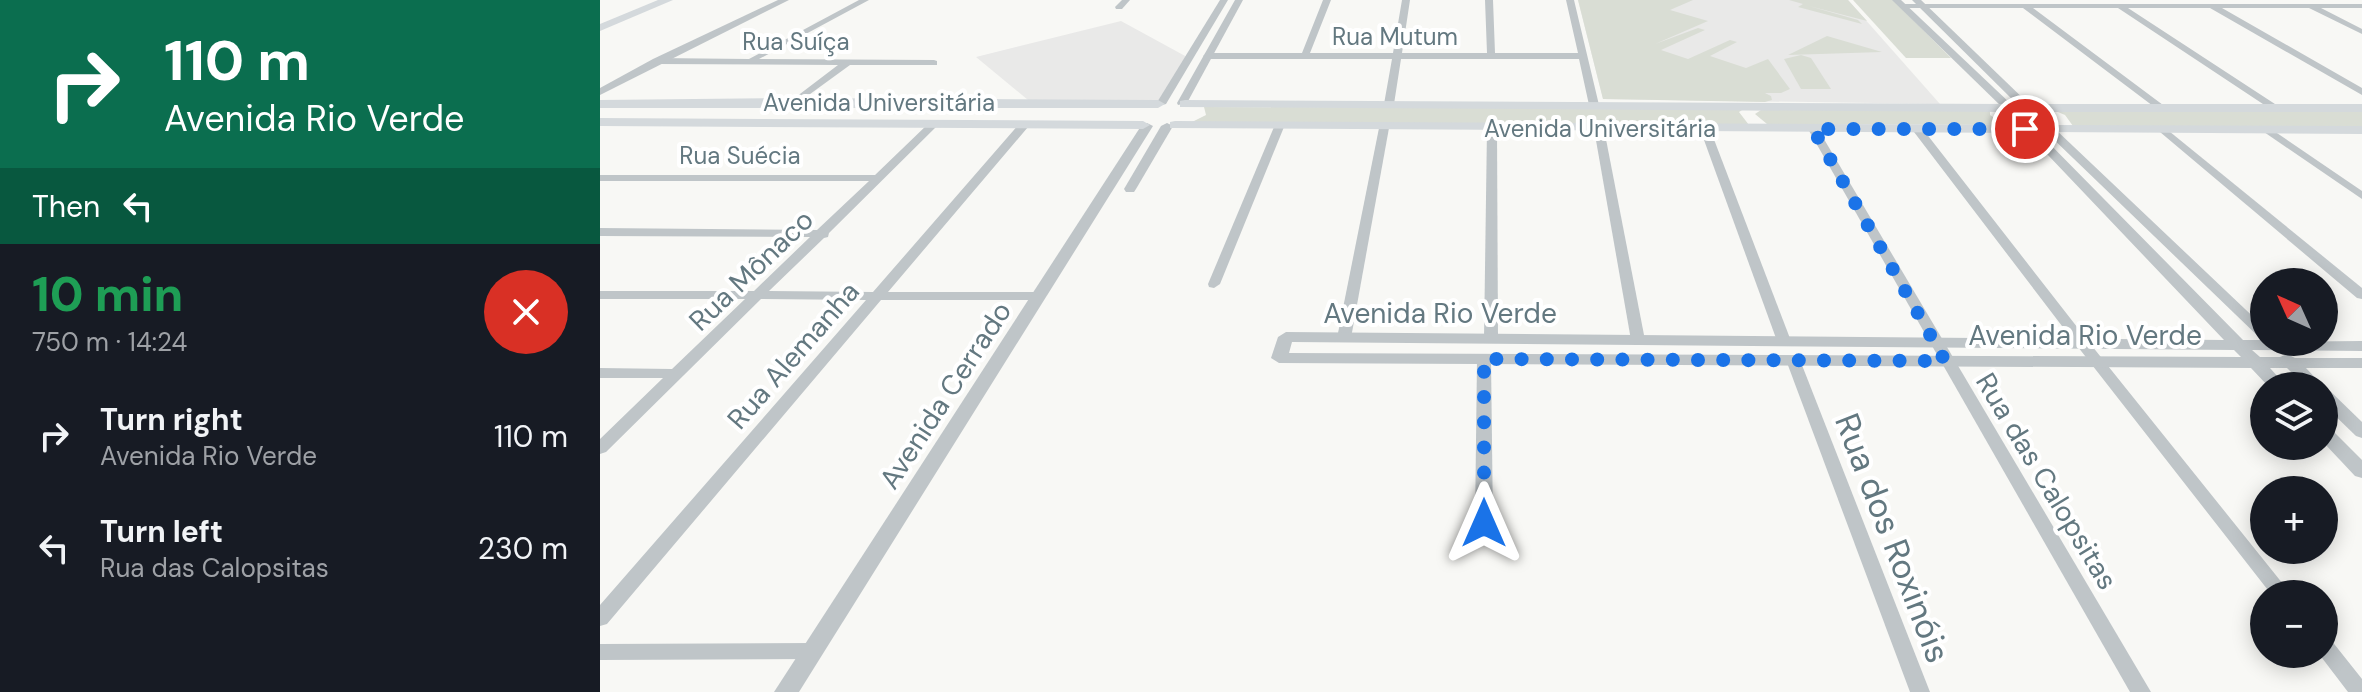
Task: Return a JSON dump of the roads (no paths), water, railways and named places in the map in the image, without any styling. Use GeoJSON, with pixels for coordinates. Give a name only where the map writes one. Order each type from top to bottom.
{"type":"FeatureCollection","features":[{"type":"Feature","properties":{"kind":"main road"},"geometry":{"type":"LineString","coordinates":[[600,21],[651,0]]}},
{"type":"Feature","properties":{"kind":"main road"},"geometry":{"type":"LineString","coordinates":[[600,28],[668,0]]}},
{"type":"Feature","properties":{"kind":"main road","name":"Avenida Universitária"},"geometry":{"type":"LineString","coordinates":[[600,104],[795,102],[2028,107]]}},
{"type":"Feature","properties":{"kind":"main road"},"geometry":{"type":"LineString","coordinates":[[1145,125],[1136,118],[1137,114],[1160,104]]}},
{"type":"Feature","properties":{"kind":"main road"},"geometry":{"type":"LineString","coordinates":[[1171,125],[1193,115],[1193,108],[1183,104]]}},
{"type":"Feature","properties":{"kind":"main road"},"geometry":{"type":"LineString","coordinates":[[1757,105],[1745,111],[1744,118],[1766,129]]}},
{"type":"Feature","properties":{"kind":"main road"},"geometry":{"type":"LineString","coordinates":[[2028,107],[2362,108]]}},
{"type":"Feature","properties":{"kind":"main road"},"geometry":{"type":"LineString","coordinates":[[2028,107],[2059,119],[2061,123],[2052,130]]}},
{"type":"Feature","properties":{"kind":"main road"},"geometry":{"type":"LineString","coordinates":[[2007,108],[2000,111],[2001,118],[2027,129]]}},
{"type":"Feature","properties":{"kind":"main road","name":"Avenida Universitária"},"geometry":{"type":"LineString","coordinates":[[600,122],[2052,130]]}},
{"type":"Feature","properties":{"kind":"main road"},"geometry":{"type":"LineString","coordinates":[[2052,130],[2362,130]]}},
{"type":"Feature","properties":{"kind":"street"},"geometry":{"type":"LineString","coordinates":[[600,92],[785,0]]}},
{"type":"Feature","properties":{"kind":"street"},"geometry":{"type":"LineString","coordinates":[[749,61],[865,0]]}},
{"type":"Feature","properties":{"kind":"street"},"geometry":{"type":"LineString","coordinates":[[1119,7],[1126,0]]}},
{"type":"Feature","properties":{"kind":"street"},"geometry":{"type":"LineString","coordinates":[[1160,104],[1224,0]]}},
{"type":"Feature","properties":{"kind":"street"},"geometry":{"type":"LineString","coordinates":[[1183,104],[1239,0]]}},
{"type":"Feature","properties":{"kind":"street"},"geometry":{"type":"LineString","coordinates":[[1305,56],[1327,0]]}},
{"type":"Feature","properties":{"kind":"street"},"geometry":{"type":"LineString","coordinates":[[1389,104],[1406,0]]}},
{"type":"Feature","properties":{"kind":"street"},"geometry":{"type":"LineString","coordinates":[[1489,0],[1491,57]]}},
{"type":"Feature","properties":{"kind":"street"},"geometry":{"type":"LineString","coordinates":[[1570,0],[1594,105]]}},
{"type":"Feature","properties":{"kind":"street"},"geometry":{"type":"LineString","coordinates":[[2017,0],[2160,107]]}},
{"type":"Feature","properties":{"kind":"street"},"geometry":{"type":"LineString","coordinates":[[2202,0],[2362,92]]}},
{"type":"Feature","properties":{"kind":"street"},"geometry":{"type":"LineString","coordinates":[[2298,0],[2362,32]]}},
{"type":"Feature","properties":{"kind":"street"},"geometry":{"type":"LineString","coordinates":[[1900,3],[2026,7],[2115,3],[2362,6]]}},
{"type":"Feature","properties":{"kind":"street"},"geometry":{"type":"LineString","coordinates":[[1900,3],[2007,108]]}},
{"type":"Feature","properties":{"kind":"street"},"geometry":{"type":"LineString","coordinates":[[1920,3],[2028,107]]}},
{"type":"Feature","properties":{"kind":"street"},"geometry":{"type":"LineString","coordinates":[[2115,3],[2275,108]]}},
{"type":"Feature","properties":{"kind":"street","name":"Rua Mutum"},"geometry":{"type":"LineString","coordinates":[[1207,56],[1582,56]]}},
{"type":"Feature","properties":{"kind":"street","name":"Rua Suíça"},"geometry":{"type":"LineString","coordinates":[[657,61],[934,63]]}},
{"type":"Feature","properties":{"kind":"street"},"geometry":{"type":"LineString","coordinates":[[795,102],[848,62]]}},
{"type":"Feature","properties":{"kind":"street","name":"Rua Mônaco"},"geometry":{"type":"LineString","coordinates":[[600,448],[933,125]]}},
{"type":"Feature","properties":{"kind":"street","name":"Rua Alemanha"},"geometry":{"type":"LineString","coordinates":[[600,618],[1024,125]]}},
{"type":"Feature","properties":{"kind":"street","name":"Avenida Cerrado"},"geometry":{"type":"LineString","coordinates":[[786,692],[1145,125]]}},
{"type":"Feature","properties":{"kind":"street"},"geometry":{"type":"LineString","coordinates":[[1130,189],[1171,125]]}},
{"type":"Feature","properties":{"kind":"street"},"geometry":{"type":"LineString","coordinates":[[1214,284],[1279,127]]}},
{"type":"Feature","properties":{"kind":"street"},"geometry":{"type":"LineString","coordinates":[[1344,338],[1384,128]]}},
{"type":"Feature","properties":{"kind":"street"},"geometry":{"type":"LineString","coordinates":[[1491,339],[1492,128]]}},
{"type":"Feature","properties":{"kind":"street"},"geometry":{"type":"LineString","coordinates":[[1599,129],[1638,340]]}},
{"type":"Feature","properties":{"kind":"street"},"geometry":{"type":"LineString","coordinates":[[1705,129],[1784,341]]}},
{"type":"Feature","properties":{"kind":"street","name":"Rua das Calopsitas"},"geometry":{"type":"LineString","coordinates":[[1813,129],[1934,343],[2141,692]]}},
{"type":"Feature","properties":{"kind":"street"},"geometry":{"type":"LineString","coordinates":[[2027,129],[2265,372]]}},
{"type":"Feature","properties":{"kind":"street"},"geometry":{"type":"LineString","coordinates":[[1918,130],[2271,580]]}},
{"type":"Feature","properties":{"kind":"street"},"geometry":{"type":"LineString","coordinates":[[2052,130],[2250,323]]}},
{"type":"Feature","properties":{"kind":"street"},"geometry":{"type":"LineString","coordinates":[[2164,130],[2362,295]]}},
{"type":"Feature","properties":{"kind":"street"},"geometry":{"type":"LineString","coordinates":[[2268,130],[2362,196]]}},
{"type":"Feature","properties":{"kind":"street","name":"Rua Suécia"},"geometry":{"type":"LineString","coordinates":[[600,178],[879,178]]}},
{"type":"Feature","properties":{"kind":"street"},"geometry":{"type":"LineString","coordinates":[[600,232],[824,234]]}},
{"type":"Feature","properties":{"kind":"street"},"geometry":{"type":"LineString","coordinates":[[600,295],[1039,296]]}},
{"type":"Feature","properties":{"kind":"street","name":"Avenida Rio Verde"},"geometry":{"type":"LineString","coordinates":[[2250,344],[1286,337],[1279,358],[2362,363]]}},
{"type":"Feature","properties":{"kind":"street","name":"Avenida Rio Verde"},"geometry":{"type":"LineString","coordinates":[[2338,345],[2362,346]]}},
{"type":"Feature","properties":{"kind":"street"},"geometry":{"type":"LineString","coordinates":[[2284,356],[2300,372]]}},
{"type":"Feature","properties":{"kind":"street"},"geometry":{"type":"LineString","coordinates":[[1484,359],[1484,523]]}},
{"type":"Feature","properties":{"kind":"street","name":"Rua dos Roxinóis"},"geometry":{"type":"LineString","coordinates":[[1793,360],[1920,692]]}},
{"type":"Feature","properties":{"kind":"street"},"geometry":{"type":"LineString","coordinates":[[600,373],[677,374]]}},
{"type":"Feature","properties":{"kind":"street"},"geometry":{"type":"LineString","coordinates":[[2338,409],[2362,432]]}},
{"type":"Feature","properties":{"kind":"street"},"geometry":{"type":"LineString","coordinates":[[2338,446],[2362,471]]}},
{"type":"Feature","properties":{"kind":"street"},"geometry":{"type":"LineString","coordinates":[[600,652],[812,651]]}},
{"type":"Feature","properties":{"kind":"street"},"geometry":{"type":"LineString","coordinates":[[2338,664],[2360,692]]}}]}
